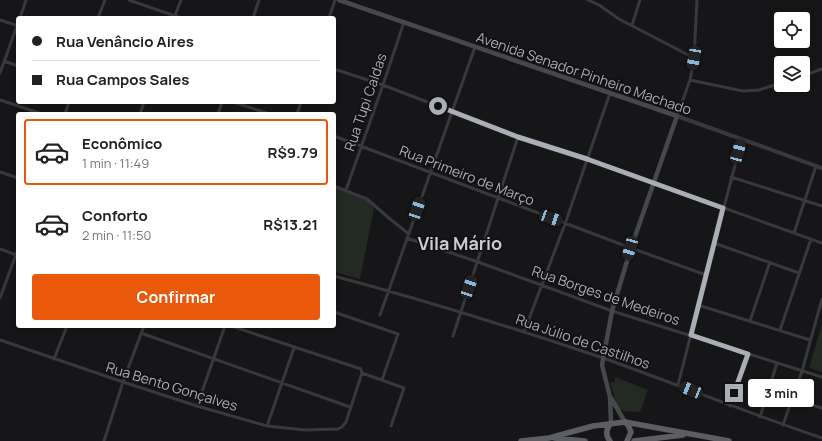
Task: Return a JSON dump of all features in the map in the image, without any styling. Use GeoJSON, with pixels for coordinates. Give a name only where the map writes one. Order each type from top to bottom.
{"type":"FeatureCollection","features":[{"type":"Feature","properties":{"kind":"highway"},"geometry":{"type":"LineString","coordinates":[[624,422],[628,425],[631,432],[627,441]]}},
{"type":"Feature","properties":{"kind":"highway"},"geometry":{"type":"LineString","coordinates":[[521,441],[550,438],[593,426],[624,422],[729,441]]}},
{"type":"Feature","properties":{"kind":"highway"},"geometry":{"type":"LineString","coordinates":[[610,441],[606,434],[611,423]]}},
{"type":"Feature","properties":{"kind":"highway"},"geometry":{"type":"LineString","coordinates":[[634,441],[691,434]]}},
{"type":"Feature","properties":{"kind":"highway"},"geometry":{"type":"LineString","coordinates":[[550,438],[585,441]]}},
{"type":"Feature","properties":{"kind":"main road","name":"Avenida Senador Pinheiro Machado"},"geometry":{"type":"LineString","coordinates":[[339,0],[677,116]]}},
{"type":"Feature","properties":{"kind":"main road"},"geometry":{"type":"LineString","coordinates":[[611,423],[610,397],[602,365],[602,358],[612,311],[630,248],[677,116]]}},
{"type":"Feature","properties":{"kind":"main road"},"geometry":{"type":"LineString","coordinates":[[610,397],[624,422]]}},
{"type":"Feature","properties":{"kind":"street"},"geometry":{"type":"LineString","coordinates":[[21,16],[26,0]]}},
{"type":"Feature","properties":{"kind":"street"},"geometry":{"type":"LineString","coordinates":[[99,16],[105,0]]}},
{"type":"Feature","properties":{"kind":"street"},"geometry":{"type":"LineString","coordinates":[[129,0],[172,16]]}},
{"type":"Feature","properties":{"kind":"street"},"geometry":{"type":"LineString","coordinates":[[175,16],[181,0]]}},
{"type":"Feature","properties":{"kind":"street"},"geometry":{"type":"LineString","coordinates":[[254,16],[259,0]]}},
{"type":"Feature","properties":{"kind":"street"},"geometry":{"type":"LineString","coordinates":[[330,16],[335,0]]}},
{"type":"Feature","properties":{"kind":"street"},"geometry":{"type":"LineString","coordinates":[[588,0],[694,58]]}},
{"type":"Feature","properties":{"kind":"street"},"geometry":{"type":"LineString","coordinates":[[632,25],[640,0]]}},
{"type":"Feature","properties":{"kind":"street"},"geometry":{"type":"LineString","coordinates":[[677,116],[690,80],[694,58],[697,0]]}},
{"type":"Feature","properties":{"kind":"street"},"geometry":{"type":"LineString","coordinates":[[0,20],[16,24]]}},
{"type":"Feature","properties":{"kind":"street","name":"Rua Tupi Caldas"},"geometry":{"type":"LineString","coordinates":[[346,190],[404,22]]}},
{"type":"Feature","properties":{"kind":"street"},"geometry":{"type":"LineString","coordinates":[[0,73],[16,30]]}},
{"type":"Feature","properties":{"kind":"street"},"geometry":{"type":"LineString","coordinates":[[380,315],[475,47]]}},
{"type":"Feature","properties":{"kind":"street"},"geometry":{"type":"LineString","coordinates":[[4,61],[16,65]]}},
{"type":"Feature","properties":{"kind":"street"},"geometry":{"type":"LineString","coordinates":[[810,73],[822,69]]}},
{"type":"Feature","properties":{"kind":"street"},"geometry":{"type":"LineString","coordinates":[[336,70],[452,111],[518,137],[587,159],[822,243]]}},
{"type":"Feature","properties":{"kind":"street"},"geometry":{"type":"LineString","coordinates":[[690,80],[743,91],[759,90],[774,85]]}},
{"type":"Feature","properties":{"kind":"street"},"geometry":{"type":"LineString","coordinates":[[524,332],[565,224],[610,93]]}},
{"type":"Feature","properties":{"kind":"street"},"geometry":{"type":"LineString","coordinates":[[0,100],[36,112]]}},
{"type":"Feature","properties":{"kind":"street"},"geometry":{"type":"LineString","coordinates":[[239,104],[264,112]]}},
{"type":"Feature","properties":{"kind":"street","name":"Avenida Senador Pinheiro Machado"},"geometry":{"type":"LineString","coordinates":[[677,116],[822,168]]}},
{"type":"Feature","properties":{"kind":"street","name":"Rua Primeiro de Março"},"geometry":{"type":"LineString","coordinates":[[336,137],[565,224],[706,275]]}},
{"type":"Feature","properties":{"kind":"street"},"geometry":{"type":"LineString","coordinates":[[453,336],[518,137]]}},
{"type":"Feature","properties":{"kind":"street"},"geometry":{"type":"LineString","coordinates":[[678,385],[742,139]]}},
{"type":"Feature","properties":{"kind":"street"},"geometry":{"type":"LineString","coordinates":[[794,233],[816,166]]}},
{"type":"Feature","properties":{"kind":"street"},"geometry":{"type":"LineString","coordinates":[[0,172],[16,177]]}},
{"type":"Feature","properties":{"kind":"street"},"geometry":{"type":"LineString","coordinates":[[731,177],[822,206]]}},
{"type":"Feature","properties":{"kind":"street"},"geometry":{"type":"LineString","coordinates":[[336,187],[367,199],[409,234]]}},
{"type":"Feature","properties":{"kind":"street","name":"Rua Borges de Medeiros"},"geometry":{"type":"LineString","coordinates":[[407,238],[478,262],[612,311],[822,377]]}},
{"type":"Feature","properties":{"kind":"street"},"geometry":{"type":"LineString","coordinates":[[780,330],[811,239]]}},
{"type":"Feature","properties":{"kind":"street"},"geometry":{"type":"LineString","coordinates":[[714,242],[799,273]]}},
{"type":"Feature","properties":{"kind":"street"},"geometry":{"type":"LineString","coordinates":[[0,249],[16,255]]}},
{"type":"Feature","properties":{"kind":"street"},"geometry":{"type":"LineString","coordinates":[[0,298],[16,258]]}},
{"type":"Feature","properties":{"kind":"street"},"geometry":{"type":"LineString","coordinates":[[750,320],[770,262]]}},
{"type":"Feature","properties":{"kind":"street","name":"Rua Júlio de Castilhos"},"geometry":{"type":"LineString","coordinates":[[336,277],[524,332],[678,385],[730,406],[822,438]]}},
{"type":"Feature","properties":{"kind":"street"},"geometry":{"type":"LineString","coordinates":[[783,425],[802,370],[822,299]]}},
{"type":"Feature","properties":{"kind":"street"},"geometry":{"type":"LineString","coordinates":[[698,305],[810,340]]}},
{"type":"Feature","properties":{"kind":"street"},"geometry":{"type":"LineString","coordinates":[[336,313],[398,334],[382,380]]}},
{"type":"Feature","properties":{"kind":"street"},"geometry":{"type":"LineString","coordinates":[[54,359],[66,328]]}},
{"type":"Feature","properties":{"kind":"street"},"geometry":{"type":"LineString","coordinates":[[104,441],[123,382],[143,328]]}},
{"type":"Feature","properties":{"kind":"street"},"geometry":{"type":"LineString","coordinates":[[197,406],[212,359],[224,328]]}},
{"type":"Feature","properties":{"kind":"street"},"geometry":{"type":"LineString","coordinates":[[237,328],[361,369],[362,373],[404,388],[391,426]]}},
{"type":"Feature","properties":{"kind":"street"},"geometry":{"type":"LineString","coordinates":[[142,333],[350,407],[362,373]]}},
{"type":"Feature","properties":{"kind":"street","name":"Rua Bento Gonçalves"},"geometry":{"type":"LineString","coordinates":[[0,340],[197,406],[267,426],[305,430],[338,429],[346,422],[350,407]]}},
{"type":"Feature","properties":{"kind":"street"},"geometry":{"type":"LineString","coordinates":[[267,426],[294,348]]}},
{"type":"Feature","properties":{"kind":"street"},"geometry":{"type":"LineString","coordinates":[[730,406],[748,354]]}},
{"type":"Feature","properties":{"kind":"street"},"geometry":{"type":"LineString","coordinates":[[760,417],[776,363]]}},
{"type":"Feature","properties":{"kind":"street"},"geometry":{"type":"LineString","coordinates":[[792,399],[822,408]]}},
{"type":"Feature","properties":{"kind":"shaded area"},"geometry":{"type":"Polygon","coordinates":[[[336,187],[367,200],[374,208],[360,279],[336,273],[336,187]]]}},
{"type":"Feature","properties":{"kind":"shaded area"},"geometry":{"type":"Polygon","coordinates":[[[822,324],[822,372],[809,368],[822,324]]]}},
{"type":"Feature","properties":{"kind":"shaded area"},"geometry":{"type":"Polygon","coordinates":[[[615,377],[648,390],[640,412],[622,411],[617,406],[610,382],[615,382],[615,377]]]}},
{"type":"Feature","properties":{"kind":"district","name":"Vila Mário"},"geometry":{"type":"Point","coordinates":[460,243]}},
{"type":"Feature","properties":{"kind":"route"},"geometry":{"type":"LineString","coordinates":[[438,106],[518,137],[587,159],[723,208],[691,335],[748,354],[734,393]]}}]}
